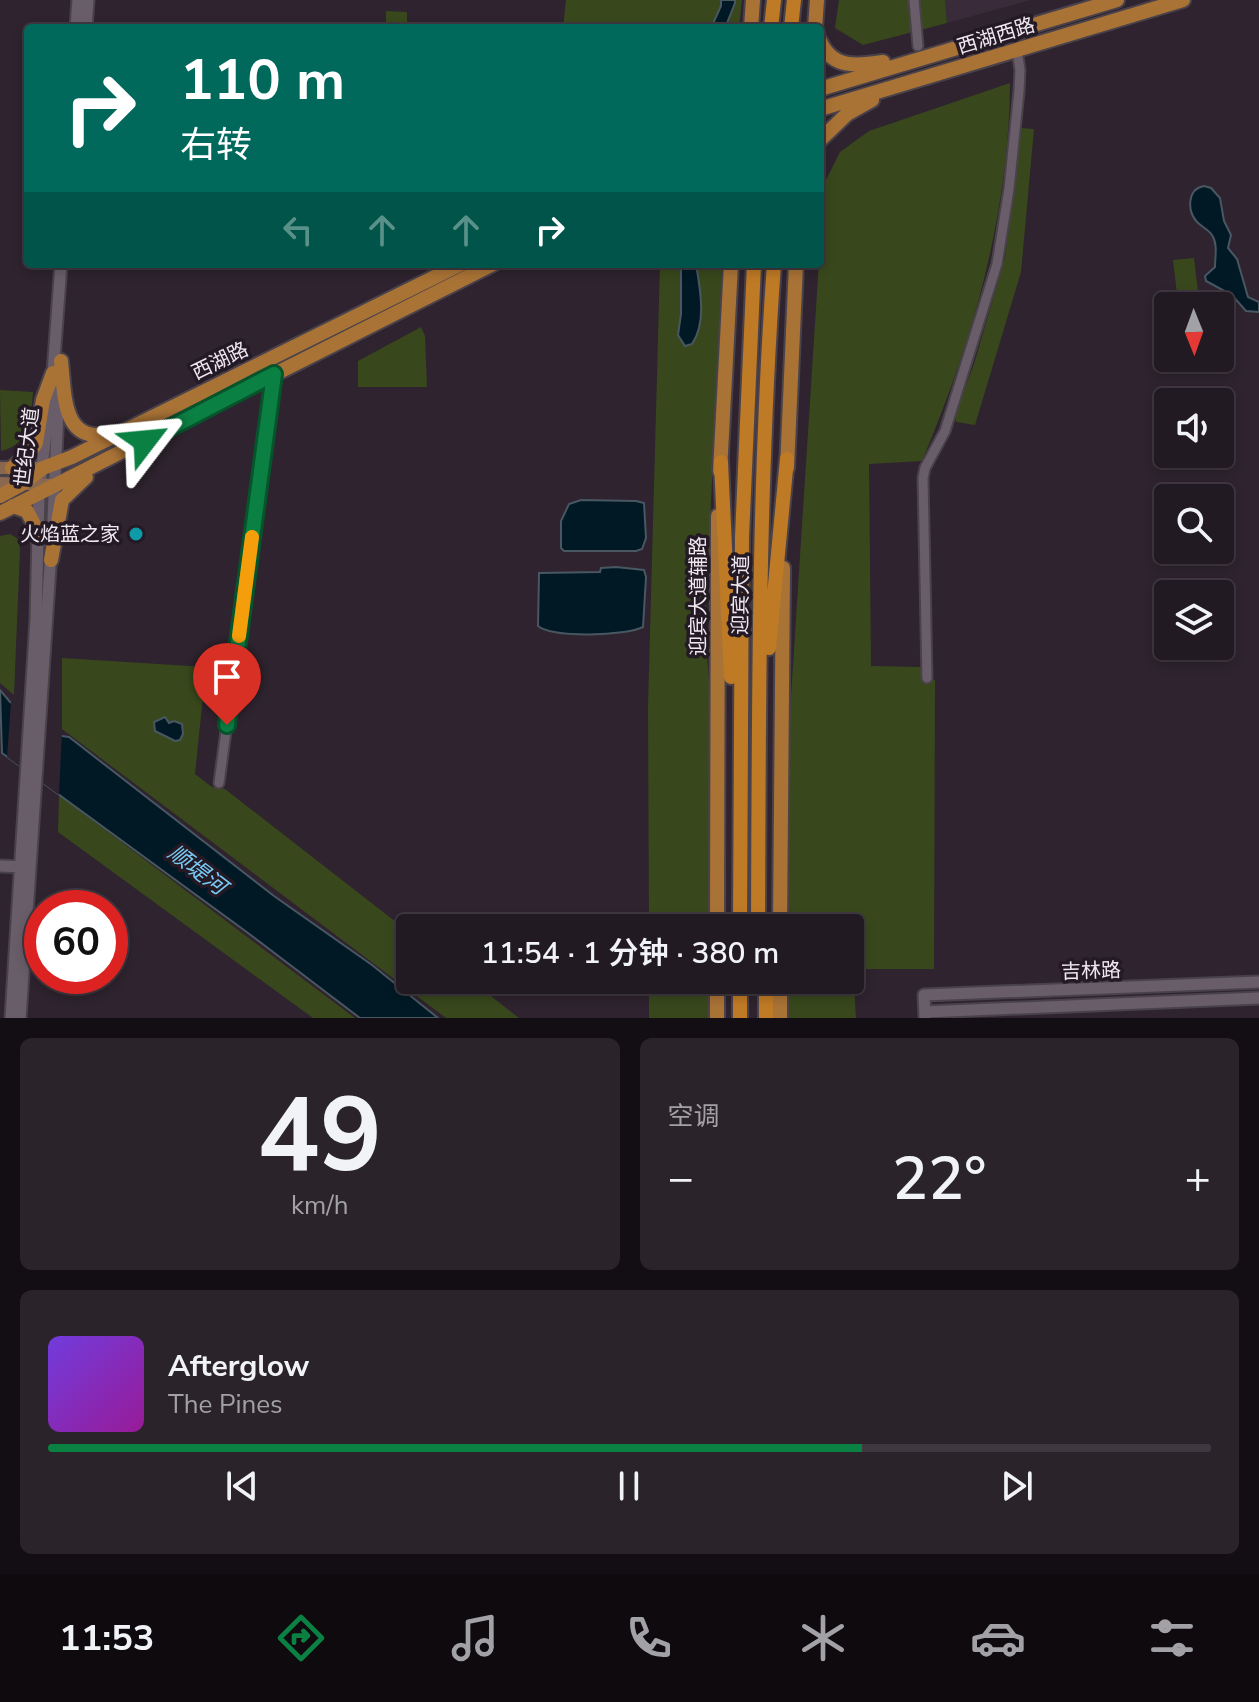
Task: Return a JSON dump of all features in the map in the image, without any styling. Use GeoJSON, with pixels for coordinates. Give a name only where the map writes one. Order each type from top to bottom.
{"type":"FeatureCollection","features":[{"type":"Feature","properties":{"kind":"highway"},"geometry":{"type":"LineString","coordinates":[[771,24],[774,0]]}},
{"type":"Feature","properties":{"kind":"highway"},"geometry":{"type":"LineString","coordinates":[[791,24],[794,0]]}},
{"type":"Feature","properties":{"kind":"highway","name":"迎宾大道"},"geometry":{"type":"LineString","coordinates":[[740,914],[742,537],[754,268]]}},
{"type":"Feature","properties":{"kind":"highway","name":"迎宾大道"},"geometry":{"type":"LineString","coordinates":[[760,914],[760,626],[768,344],[774,268]]}},
{"type":"Feature","properties":{"kind":"highway"},"geometry":{"type":"LineString","coordinates":[[758,855],[766,815],[770,619],[787,459]]}},
{"type":"Feature","properties":{"kind":"highway"},"geometry":{"type":"LineString","coordinates":[[721,462],[731,666],[732,785],[740,824]]}},
{"type":"Feature","properties":{"kind":"highway"},"geometry":{"type":"LineString","coordinates":[[739,1015],[740,994]]}},
{"type":"Feature","properties":{"kind":"highway"},"geometry":{"type":"LineString","coordinates":[[757,1018],[758,994]]}},
{"type":"Feature","properties":{"kind":"highway"},"geometry":{"type":"LineString","coordinates":[[766,994],[766,1018]]}},
{"type":"Feature","properties":{"kind":"main road"},"geometry":{"type":"LineString","coordinates":[[751,24],[753,0]]}},
{"type":"Feature","properties":{"kind":"main road"},"geometry":{"type":"LineString","coordinates":[[816,24],[817,0]]}},
{"type":"Feature","properties":{"kind":"main road","name":"西湖西路"},"geometry":{"type":"LineString","coordinates":[[824,88],[1117,0]]}},
{"type":"Feature","properties":{"kind":"main road","name":"西湖西路"},"geometry":{"type":"LineString","coordinates":[[824,108],[1183,0]]}},
{"type":"Feature","properties":{"kind":"main road"},"geometry":{"type":"LineString","coordinates":[[824,48],[844,65],[859,65],[1007,33]]}},
{"type":"Feature","properties":{"kind":"main road"},"geometry":{"type":"LineString","coordinates":[[824,136],[865,102],[971,65]]}},
{"type":"Feature","properties":{"kind":"main road","name":"西湖路"},"geometry":{"type":"LineString","coordinates":[[0,496],[49,466],[453,268]]}},
{"type":"Feature","properties":{"kind":"main road","name":"西湖路"},"geometry":{"type":"LineString","coordinates":[[7,510],[45,487],[485,268]]}},
{"type":"Feature","properties":{"kind":"main road","name":"迎宾大道辅路"},"geometry":{"type":"LineString","coordinates":[[717,914],[717,531],[731,268]]}},
{"type":"Feature","properties":{"kind":"main road"},"geometry":{"type":"LineString","coordinates":[[780,914],[782,588],[796,268]]}},
{"type":"Feature","properties":{"kind":"main road"},"geometry":{"type":"LineString","coordinates":[[57,367],[66,410],[80,431],[97,436],[161,413]]}},
{"type":"Feature","properties":{"kind":"main road"},"geometry":{"type":"LineString","coordinates":[[6,468],[29,454],[36,443],[43,400],[57,367]]}},
{"type":"Feature","properties":{"kind":"main road"},"geometry":{"type":"LineString","coordinates":[[51,560],[58,512],[67,491],[163,430]]}},
{"type":"Feature","properties":{"kind":"main road"},"geometry":{"type":"LineString","coordinates":[[6,468],[49,466]]}},
{"type":"Feature","properties":{"kind":"main road"},"geometry":{"type":"LineString","coordinates":[[0,483],[45,487]]}},
{"type":"Feature","properties":{"kind":"main road"},"geometry":{"type":"LineString","coordinates":[[7,510],[27,511],[38,532]]}},
{"type":"Feature","properties":{"kind":"main road"},"geometry":{"type":"LineString","coordinates":[[717,994],[717,1018]]}},
{"type":"Feature","properties":{"kind":"main road"},"geometry":{"type":"LineString","coordinates":[[780,994],[780,1018]]}},
{"type":"Feature","properties":{"kind":"street"},"geometry":{"type":"LineString","coordinates":[[76,24],[78,0]]}},
{"type":"Feature","properties":{"kind":"street"},"geometry":{"type":"LineString","coordinates":[[86,24],[88,0]]}},
{"type":"Feature","properties":{"kind":"street"},"geometry":{"type":"LineString","coordinates":[[914,0],[918,51]]}},
{"type":"Feature","properties":{"kind":"street"},"geometry":{"type":"LineString","coordinates":[[927,678],[923,478],[925,468],[945,431],[1002,245],[1019,91],[1017,51]]}},
{"type":"Feature","properties":{"kind":"street","name":"世纪大道"},"geometry":{"type":"LineString","coordinates":[[57,367],[61,268]]}},
{"type":"Feature","properties":{"kind":"street","name":"世纪大道"},"geometry":{"type":"LineString","coordinates":[[20,1018],[32,780],[38,532],[49,466],[68,268]]}},
{"type":"Feature","properties":{"kind":"street"},"geometry":{"type":"LineString","coordinates":[[219,783],[274,374]]}},
{"type":"Feature","properties":{"kind":"street","name":"世纪大道"},"geometry":{"type":"LineString","coordinates":[[32,780],[42,717],[51,560],[45,487]]}},
{"type":"Feature","properties":{"kind":"street"},"geometry":{"type":"LineString","coordinates":[[0,866],[27,867]]}},
{"type":"Feature","properties":{"kind":"street","name":"世纪大道"},"geometry":{"type":"LineString","coordinates":[[11,1018],[27,867]]}},
{"type":"Feature","properties":{"kind":"street","name":"吉林路"},"geometry":{"type":"LineString","coordinates":[[1259,982],[924,995],[925,1015],[1259,998]]}},
{"type":"Feature","properties":{"kind":"shaded area"},"geometry":{"type":"Polygon","coordinates":[[[945,0],[1031,0],[947,23],[945,0]]]}},
{"type":"Feature","properties":{"kind":"green space"},"geometry":{"type":"Polygon","coordinates":[[[566,0],[742,0],[739,24],[563,24],[566,0]]]}},
{"type":"Feature","properties":{"kind":"green space"},"geometry":{"type":"Polygon","coordinates":[[[839,0],[945,0],[947,23],[863,45],[835,28],[839,0]]]}},
{"type":"Feature","properties":{"kind":"green space"},"geometry":{"type":"Polygon","coordinates":[[[386,11],[407,12],[407,24],[386,24],[386,11]]]}},
{"type":"Feature","properties":{"kind":"green space"},"geometry":{"type":"Polygon","coordinates":[[[1010,83],[1003,181],[995,229],[972,323],[940,415],[922,461],[869,464],[871,666],[921,667],[922,677],[935,680],[934,969],[864,969],[864,914],[788,914],[789,727],[819,268],[824,268],[824,184],[840,152],[869,131],[1010,83]]]}},
{"type":"Feature","properties":{"kind":"green space"},"geometry":{"type":"Polygon","coordinates":[[[1020,128],[1034,129],[1021,272],[975,425],[956,422],[955,415],[974,364],[1005,258],[1020,128]]]}},
{"type":"Feature","properties":{"kind":"green space"},"geometry":{"type":"Polygon","coordinates":[[[1194,258],[1198,292],[1177,292],[1173,260],[1194,258]]]}},
{"type":"Feature","properties":{"kind":"green space"},"geometry":{"type":"Polygon","coordinates":[[[660,268],[722,268],[705,631],[720,824],[722,914],[649,914],[648,707],[660,268]]]}},
{"type":"Feature","properties":{"kind":"green space"},"geometry":{"type":"Polygon","coordinates":[[[421,327],[425,336],[427,387],[358,387],[358,361],[421,327]]]}},
{"type":"Feature","properties":{"kind":"green space"},"geometry":{"type":"Polygon","coordinates":[[[0,390],[33,392],[30,420],[23,436],[11,448],[1,451],[0,390]]]}},
{"type":"Feature","properties":{"kind":"green space"},"geometry":{"type":"Polygon","coordinates":[[[10,534],[18,539],[20,549],[14,695],[0,683],[0,536],[10,534]]]}},
{"type":"Feature","properties":{"kind":"green space"},"geometry":{"type":"Polygon","coordinates":[[[62,658],[206,667],[195,774],[212,787],[225,789],[396,922],[396,980],[62,729],[62,658]]]}},
{"type":"Feature","properties":{"kind":"green space"},"geometry":{"type":"Polygon","coordinates":[[[59,795],[355,1018],[313,1018],[58,832],[59,795]]]}},
{"type":"Feature","properties":{"kind":"green space"},"geometry":{"type":"Polygon","coordinates":[[[414,994],[488,994],[519,1018],[446,1018],[414,994]]]}},
{"type":"Feature","properties":{"kind":"green space"},"geometry":{"type":"Polygon","coordinates":[[[649,994],[723,994],[722,1018],[649,1018],[649,994]]]}},
{"type":"Feature","properties":{"kind":"green space"},"geometry":{"type":"Polygon","coordinates":[[[788,994],[855,994],[856,1018],[788,1018],[788,994]]]}},
{"type":"Feature","properties":{"kind":"water"},"geometry":{"type":"Polygon","coordinates":[[[721,0],[735,0],[727,24],[713,24],[721,0]]]}},
{"type":"Feature","properties":{"kind":"water"},"geometry":{"type":"Polygon","coordinates":[[[1211,188],[1220,198],[1224,221],[1231,235],[1228,248],[1237,259],[1248,297],[1259,302],[1259,312],[1246,311],[1234,297],[1234,292],[1226,292],[1206,281],[1205,276],[1215,267],[1216,251],[1211,233],[1197,222],[1190,207],[1194,191],[1211,188]]]}},
{"type":"Feature","properties":{"kind":"water"},"geometry":{"type":"Polygon","coordinates":[[[681,268],[697,268],[700,326],[692,344],[685,346],[678,335],[681,268]]]}},
{"type":"Feature","properties":{"kind":"water"},"geometry":{"type":"Polygon","coordinates":[[[581,500],[644,503],[646,538],[642,549],[564,551],[561,548],[561,521],[569,504],[581,500]]]}},
{"type":"Feature","properties":{"kind":"water"},"geometry":{"type":"Polygon","coordinates":[[[601,568],[644,570],[643,627],[590,634],[558,632],[538,626],[539,573],[600,572],[601,568]]]}},
{"type":"Feature","properties":{"kind":"water","name":"顺堤河"},"geometry":{"type":"Polygon","coordinates":[[[0,690],[10,702],[62,736],[69,737],[274,896],[372,965],[396,984],[396,994],[408,994],[438,1018],[360,1018],[2,753],[0,690]]]}},
{"type":"Feature","properties":{"kind":"water"},"geometry":{"type":"Polygon","coordinates":[[[165,717],[169,723],[182,724],[180,740],[175,741],[155,731],[154,722],[165,717]]]}},
{"type":"Feature","properties":{"kind":"pier"},"geometry":{"type":"Polygon","coordinates":[[[11,701],[62,731],[59,795],[7,757],[11,701]]]}},
{"type":"Feature","properties":{"kind":"slow traffic"},"geometry":{"type":"LineString","coordinates":[[239,636],[252,537]]}},
{"type":"Feature","properties":{"kind":"place","name":"火焰蓝之家"},"geometry":{"type":"Point","coordinates":[136,534]}},
{"type":"Feature","properties":{"kind":"route"},"geometry":{"type":"LineString","coordinates":[[145,441],[274,374],[227,725]]}}]}
